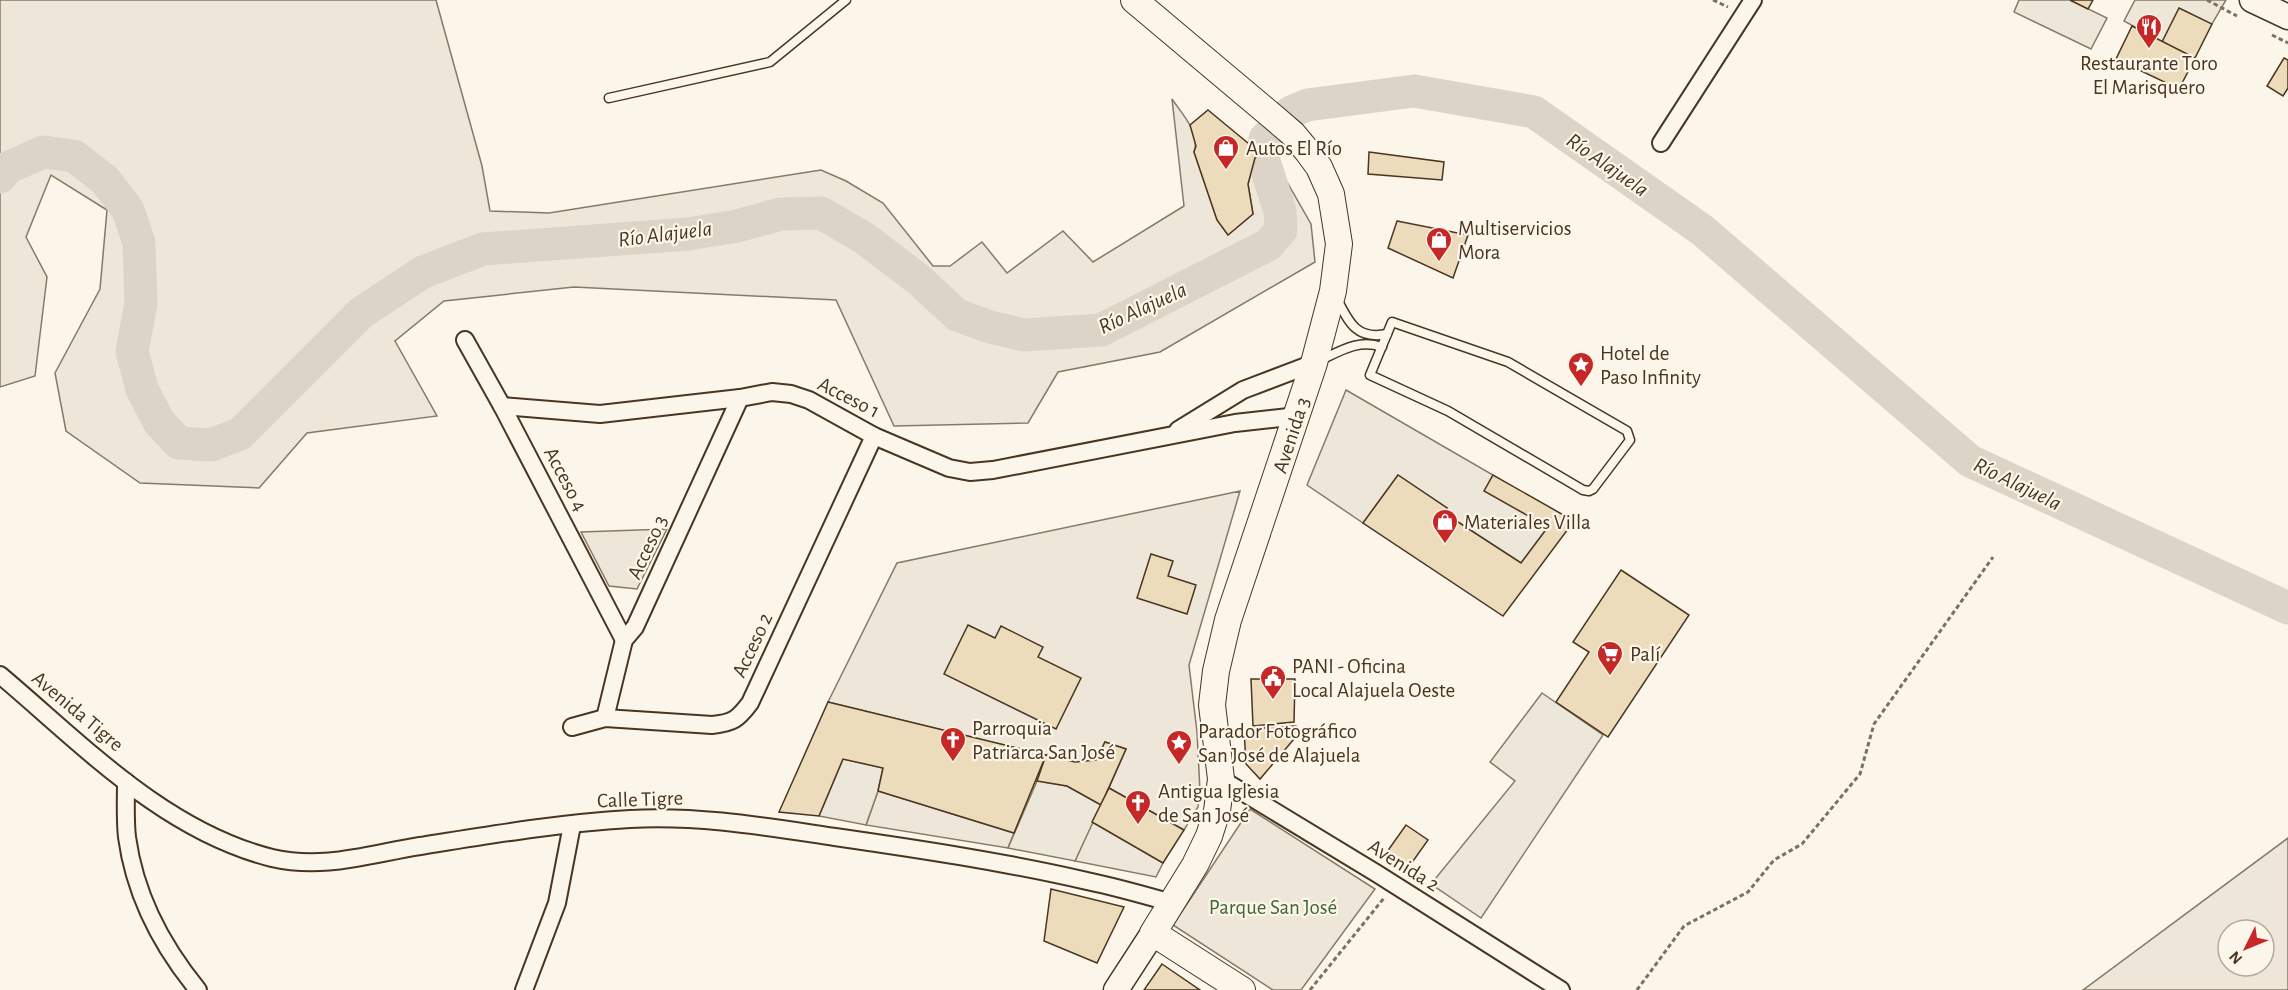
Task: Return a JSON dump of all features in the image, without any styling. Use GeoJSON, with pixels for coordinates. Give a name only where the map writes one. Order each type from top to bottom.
{"type":"FeatureCollection","features":[{"type":"Feature","properties":{"kind":"main road","name":"Avenida 3"},"geometry":{"type":"LineString","coordinates":[[1134,0],[1293,134],[1319,167],[1331,194],[1339,244],[1333,291],[1314,363],[1228,620],[1216,671],[1212,705],[1221,779],[1217,811],[1209,836],[1195,865],[1153,933]]}},
{"type":"Feature","properties":{"kind":"main road"},"geometry":{"type":"LineString","coordinates":[[2253,1],[2288,19]]}},
{"type":"Feature","properties":{"kind":"main road"},"geometry":{"type":"LineString","coordinates":[[1116,990],[1153,933],[1242,990]]}},
{"type":"Feature","properties":{"kind":"street"},"geometry":{"type":"LineString","coordinates":[[1661,142],[1753,0]]}},
{"type":"Feature","properties":{"kind":"street","name":"Acceso 4"},"geometry":{"type":"LineString","coordinates":[[465,340],[624,640]]}},
{"type":"Feature","properties":{"kind":"street","name":"Acceso 1"},"geometry":{"type":"LineString","coordinates":[[1167,437],[1243,390],[1314,363]]}},
{"type":"Feature","properties":{"kind":"street","name":"Acceso 1"},"geometry":{"type":"LineString","coordinates":[[502,406],[600,414],[740,398],[772,392],[791,394],[809,400],[874,436],[949,468],[970,472],[993,470],[1235,423],[1298,416]]}},
{"type":"Feature","properties":{"kind":"street","name":"Acceso 3"},"geometry":{"type":"LineString","coordinates":[[605,718],[624,640],[635,627],[740,398]]}},
{"type":"Feature","properties":{"kind":"street","name":"Acceso 2"},"geometry":{"type":"LineString","coordinates":[[572,727],[605,718],[712,725],[727,723],[740,716],[750,703],[874,436]]}},
{"type":"Feature","properties":{"kind":"street","name":"Avenida Tigre"},"geometry":{"type":"LineString","coordinates":[[0,675],[126,782]]}},
{"type":"Feature","properties":{"kind":"street","name":"Avenida 2"},"geometry":{"type":"LineString","coordinates":[[1221,779],[1561,990]]}},
{"type":"Feature","properties":{"kind":"street"},"geometry":{"type":"LineString","coordinates":[[126,782],[127,836],[135,876],[160,937],[179,967],[198,990]]}},
{"type":"Feature","properties":{"kind":"street","name":"Calle Tigre"},"geometry":{"type":"LineString","coordinates":[[126,782],[170,813],[199,829],[272,858],[309,864],[349,860],[477,837],[630,819],[725,821],[894,846],[1075,879],[1172,903]]}},
{"type":"Feature","properties":{"kind":"street"},"geometry":{"type":"LineString","coordinates":[[524,990],[557,903],[572,825]]}},
{"type":"Feature","properties":{"kind":"lane"},"geometry":{"type":"LineString","coordinates":[[609,98],[770,62],[846,0]]}},
{"type":"Feature","properties":{"kind":"lane"},"geometry":{"type":"LineString","coordinates":[[1333,291],[1348,322],[1359,331],[1376,336],[1387,334]]}},
{"type":"Feature","properties":{"kind":"lane"},"geometry":{"type":"LineString","coordinates":[[1392,322],[1508,362],[1627,431],[1630,440],[1593,489],[1583,490],[1448,411],[1370,375],[1382,347],[1392,322]]}},
{"type":"Feature","properties":{"kind":"lane"},"geometry":{"type":"LineString","coordinates":[[1314,363],[1350,346],[1363,343],[1382,347]]}},
{"type":"Feature","properties":{"kind":"path"},"geometry":{"type":"LineString","coordinates":[[1637,990],[1684,926],[1748,892],[1774,860],[1802,844],[1860,774],[1874,724],[1993,557]]}},
{"type":"Feature","properties":{"kind":"path"},"geometry":{"type":"LineString","coordinates":[[1310,990],[1394,885]]}},
{"type":"Feature","properties":{"kind":"green space"},"geometry":{"type":"Polygon","coordinates":[[[0,0],[436,0],[482,166],[490,211],[549,213],[821,170],[846,181],[883,203],[933,266],[950,266],[982,242],[1007,273],[1063,231],[1093,262],[1184,206],[1172,99],[1193,131],[1194,152],[1217,220],[1228,235],[1253,214],[1248,184],[1259,133],[1311,224],[1315,262],[1160,352],[1058,372],[1028,423],[894,426],[836,300],[574,287],[444,301],[395,341],[437,416],[307,433],[259,488],[140,483],[66,431],[55,373],[100,289],[107,210],[51,175],[26,237],[47,277],[35,376],[0,387],[0,0]]]}},
{"type":"Feature","properties":{"kind":"green space"},"geometry":{"type":"Polygon","coordinates":[[[1240,491],[1189,665],[1197,732],[1200,791],[1198,807],[1184,830],[1109,788],[1126,749],[1105,742],[1096,760],[1075,762],[828,702],[897,563],[1240,491]]]}},
{"type":"Feature","properties":{"kind":"green space"},"geometry":{"type":"Polygon","coordinates":[[[667,529],[637,589],[609,586],[581,532],[667,529]]]}},
{"type":"Feature","properties":{"kind":"green space"},"geometry":{"type":"Polygon","coordinates":[[[878,791],[1014,833],[1008,848],[866,825],[878,791]]]}},
{"type":"Feature","properties":{"kind":"green space","name":"Parque San José"},"geometry":{"type":"Polygon","coordinates":[[[1250,809],[1375,889],[1301,990],[1273,990],[1173,925],[1250,809]]]}},
{"type":"Feature","properties":{"kind":"green space"},"geometry":{"type":"Polygon","coordinates":[[[1092,822],[1163,863],[1156,877],[1075,861],[1092,822]]]}},
{"type":"Feature","properties":{"kind":"green space"},"geometry":{"type":"Polygon","coordinates":[[[2288,838],[2288,990],[2083,990],[2288,838]]]}},
{"type":"Feature","properties":{"kind":"shaded area"},"geometry":{"type":"Polygon","coordinates":[[[2019,0],[2070,0],[2107,18],[2091,49],[2014,12],[2019,0]]]}},
{"type":"Feature","properties":{"kind":"shaded area"},"geometry":{"type":"Polygon","coordinates":[[[2135,0],[2226,0],[2212,24],[2162,42],[2124,21],[2135,0]]]}},
{"type":"Feature","properties":{"kind":"shaded area"},"geometry":{"type":"Polygon","coordinates":[[[1346,390],[1493,475],[1485,490],[1548,527],[1521,563],[1444,513],[1447,508],[1398,475],[1363,523],[1307,485],[1346,390]]]}},
{"type":"Feature","properties":{"kind":"shaded area"},"geometry":{"type":"Polygon","coordinates":[[[1542,693],[1603,735],[1481,918],[1431,884],[1515,781],[1490,762],[1542,693]]]}},
{"type":"Feature","properties":{"kind":"shaded area"},"geometry":{"type":"Polygon","coordinates":[[[843,759],[883,768],[866,825],[819,816],[843,759]]]}},
{"type":"Feature","properties":{"kind":"shaded area"},"geometry":{"type":"Polygon","coordinates":[[[1037,781],[1067,786],[1101,805],[1075,861],[1008,848],[1037,781]]]}},
{"type":"Feature","properties":{"kind":"building"},"geometry":{"type":"Polygon","coordinates":[[[2070,0],[2093,0],[2088,9],[2070,0]]]}},
{"type":"Feature","properties":{"kind":"building"},"geometry":{"type":"Polygon","coordinates":[[[2179,8],[2212,24],[2195,58],[2162,42],[2179,8]]]}},
{"type":"Feature","properties":{"kind":"building","name":"Restaurante Toro El Marisquero"},"geometry":{"type":"Polygon","coordinates":[[[2132,26],[2195,58],[2179,89],[2116,59],[2132,26]]]}},
{"type":"Feature","properties":{"kind":"building"},"geometry":{"type":"Polygon","coordinates":[[[2284,58],[2288,60],[2288,88],[2283,96],[2267,86],[2284,58]]]}},
{"type":"Feature","properties":{"kind":"building","name":"Autos El Río"},"geometry":{"type":"Polygon","coordinates":[[[1208,110],[1260,153],[1255,158],[1248,184],[1253,214],[1228,235],[1217,220],[1194,152],[1196,146],[1190,125],[1208,110]]]}},
{"type":"Feature","properties":{"kind":"building"},"geometry":{"type":"Polygon","coordinates":[[[1369,152],[1444,162],[1442,180],[1368,174],[1369,152]]]}},
{"type":"Feature","properties":{"kind":"building","name":"Multiservicios Mora"},"geometry":{"type":"Polygon","coordinates":[[[1397,221],[1468,235],[1453,278],[1388,248],[1397,221]]]}},
{"type":"Feature","properties":{"kind":"building","name":"Materiales Villa"},"geometry":{"type":"Polygon","coordinates":[[[1398,475],[1447,508],[1444,513],[1521,563],[1548,527],[1484,491],[1493,475],[1574,521],[1503,616],[1363,523],[1398,475]]]}},
{"type":"Feature","properties":{"kind":"building"},"geometry":{"type":"Polygon","coordinates":[[[1151,554],[1173,561],[1168,576],[1196,585],[1187,614],[1137,598],[1151,554]]]}},
{"type":"Feature","properties":{"kind":"building","name":"Palí"},"geometry":{"type":"Polygon","coordinates":[[[1621,570],[1689,615],[1608,737],[1556,702],[1589,652],[1573,642],[1621,570]]]}},
{"type":"Feature","properties":{"kind":"building"},"geometry":{"type":"Polygon","coordinates":[[[968,625],[995,638],[1001,626],[1043,647],[1038,657],[1081,678],[1056,729],[944,674],[968,625]]]}},
{"type":"Feature","properties":{"kind":"building","name":"PANI - Oficina Local Alajuela Oeste"},"geometry":{"type":"Polygon","coordinates":[[[1251,679],[1295,679],[1294,722],[1253,726],[1251,679]]]}},
{"type":"Feature","properties":{"kind":"building","name":"Parroquia Patriarca San José"},"geometry":{"type":"Polygon","coordinates":[[[828,702],[1046,755],[1014,833],[878,791],[883,768],[843,759],[819,816],[779,812],[828,702]]]}},
{"type":"Feature","properties":{"kind":"building"},"geometry":{"type":"Polygon","coordinates":[[[1296,726],[1300,732],[1260,779],[1246,764],[1244,729],[1296,726]]]}},
{"type":"Feature","properties":{"kind":"building"},"geometry":{"type":"Polygon","coordinates":[[[1105,742],[1126,749],[1101,805],[1067,786],[1037,781],[1046,755],[1075,762],[1096,760],[1105,742]]]}},
{"type":"Feature","properties":{"kind":"building","name":"Antigua Iglesia de San José"},"geometry":{"type":"Polygon","coordinates":[[[1109,788],[1184,830],[1163,863],[1092,822],[1109,788]]]}},
{"type":"Feature","properties":{"kind":"building"},"geometry":{"type":"Polygon","coordinates":[[[1406,825],[1428,840],[1406,871],[1384,856],[1406,825]]]}},
{"type":"Feature","properties":{"kind":"building"},"geometry":{"type":"Polygon","coordinates":[[[1051,889],[1124,907],[1097,963],[1044,941],[1051,889]]]}},
{"type":"Feature","properties":{"kind":"building"},"geometry":{"type":"Polygon","coordinates":[[[1162,964],[1200,990],[1144,990],[1162,964]]]}},
{"type":"Feature","properties":{"kind":"waterway","name":"Río Alajuela"},"geometry":{"type":"LineString","coordinates":[[0,177],[7,168],[43,152],[74,156],[105,180],[128,210],[139,243],[141,304],[132,351],[142,389],[159,422],[179,443],[211,445],[240,434],[361,313],[423,272],[483,249],[688,234],[737,226],[781,214],[821,213],[864,238],[918,279],[957,315],[990,327],[1024,335],[1101,330],[1268,245],[1281,230],[1280,211],[1263,158],[1265,139],[1291,112],[1307,105],[1414,91],[1534,112],[1702,230],[1970,461],[2288,608]]}},
{"type":"Feature","properties":{"kind":"place","name":"Restaurante Toro El Marisquero"},"geometry":{"type":"Point","coordinates":[2149,50]}},
{"type":"Feature","properties":{"kind":"place","name":"Autos El Río"},"geometry":{"type":"Point","coordinates":[1226,171]}},
{"type":"Feature","properties":{"kind":"place","name":"Multiservicios Mora"},"geometry":{"type":"Point","coordinates":[1439,263]}},
{"type":"Feature","properties":{"kind":"place","name":"Hotel de Paso Infinity"},"geometry":{"type":"Point","coordinates":[1581,388]}},
{"type":"Feature","properties":{"kind":"place","name":"Materiales Villa"},"geometry":{"type":"Point","coordinates":[1445,545]}},
{"type":"Feature","properties":{"kind":"place","name":"Palí"},"geometry":{"type":"Point","coordinates":[1610,677]}},
{"type":"Feature","properties":{"kind":"place","name":"PANI - Oficina Local Alajuela Oeste"},"geometry":{"type":"Point","coordinates":[1273,701]}},
{"type":"Feature","properties":{"kind":"place","name":"Parroquia Patriarca San José"},"geometry":{"type":"Point","coordinates":[953,763]}},
{"type":"Feature","properties":{"kind":"place","name":"Parador Fotográfico San José de Alajuela"},"geometry":{"type":"Point","coordinates":[1179,766]}},
{"type":"Feature","properties":{"kind":"place","name":"Antigua Iglesia de San José"},"geometry":{"type":"Point","coordinates":[1138,826]}}]}
